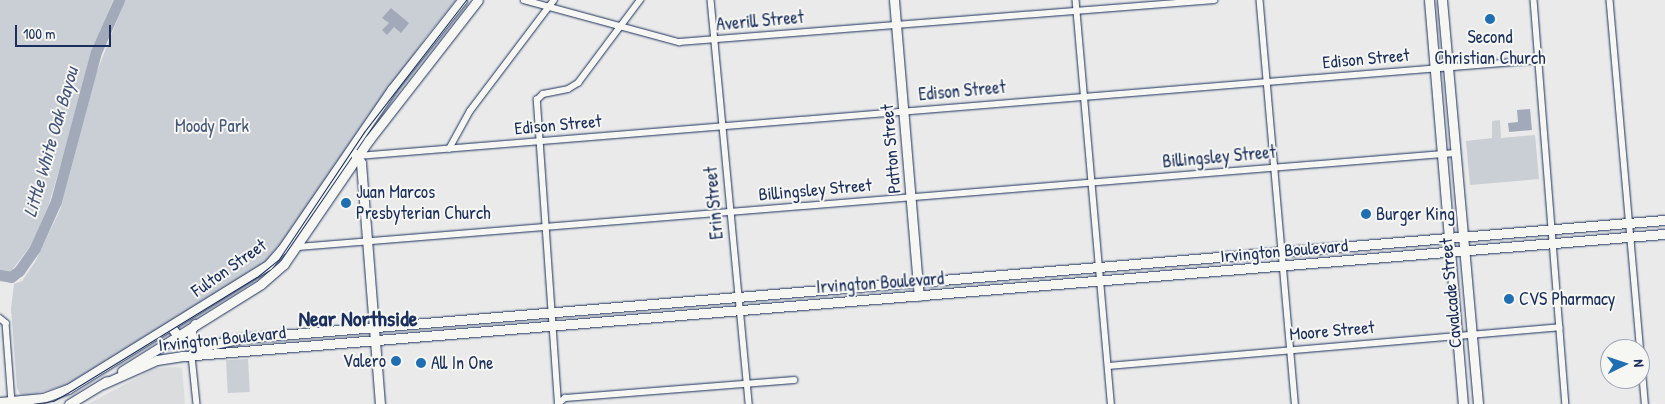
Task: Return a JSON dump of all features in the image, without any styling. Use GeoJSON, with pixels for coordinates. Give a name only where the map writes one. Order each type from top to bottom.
{"type":"FeatureCollection","features":[{"type":"Feature","properties":{"kind":"main road","name":"Fulton Street"},"geometry":{"type":"LineString","coordinates":[[69,404],[103,384],[173,331],[268,265],[282,249],[348,148],[462,0]]}},
{"type":"Feature","properties":{"kind":"main road","name":"Fulton Street"},"geometry":{"type":"LineString","coordinates":[[0,402],[12,403],[43,398],[68,389],[173,331],[198,321],[274,274],[298,247],[358,156],[478,0]]}},
{"type":"Feature","properties":{"kind":"main road","name":"Patton Street"},"geometry":{"type":"LineString","coordinates":[[894,0],[919,296]]}},
{"type":"Feature","properties":{"kind":"main road","name":"Cavalcade Street"},"geometry":{"type":"LineString","coordinates":[[1429,0],[1463,404]]}},
{"type":"Feature","properties":{"kind":"main road","name":"Cavalcade Street"},"geometry":{"type":"LineString","coordinates":[[1442,0],[1478,404]]}},
{"type":"Feature","properties":{"kind":"main road"},"geometry":{"type":"LineString","coordinates":[[348,148],[358,156],[380,404]]}},
{"type":"Feature","properties":{"kind":"main road","name":"Irvington Boulevard"},"geometry":{"type":"LineString","coordinates":[[173,331],[191,347],[206,346],[281,335],[447,320],[1665,220]]}},
{"type":"Feature","properties":{"kind":"main road","name":"Irvington Boulevard"},"geometry":{"type":"LineString","coordinates":[[103,384],[157,360],[192,356],[857,300],[1283,268],[1665,234]]}},
{"type":"Feature","properties":{"kind":"main road"},"geometry":{"type":"LineString","coordinates":[[1375,244],[1376,260]]}},
{"type":"Feature","properties":{"kind":"main road"},"geometry":{"type":"LineString","coordinates":[[1189,259],[1190,275]]}},
{"type":"Feature","properties":{"kind":"main road"},"geometry":{"type":"LineString","coordinates":[[1016,274],[1017,289]]}},
{"type":"Feature","properties":{"kind":"main road"},"geometry":{"type":"LineString","coordinates":[[856,286],[857,300]]}},
{"type":"Feature","properties":{"kind":"main road"},"geometry":{"type":"LineString","coordinates":[[645,304],[647,317]]}},
{"type":"Feature","properties":{"kind":"main road"},"geometry":{"type":"LineString","coordinates":[[447,320],[448,334]]}},
{"type":"Feature","properties":{"kind":"main road"},"geometry":{"type":"LineString","coordinates":[[198,321],[191,336],[196,342],[206,346]]}},
{"type":"Feature","properties":{"kind":"main road"},"geometry":{"type":"LineString","coordinates":[[281,335],[281,348]]}},
{"type":"Feature","properties":{"kind":"street","name":"Averill Street"},"geometry":{"type":"LineString","coordinates":[[524,0],[671,41],[714,40],[1214,0]]}},
{"type":"Feature","properties":{"kind":"street"},"geometry":{"type":"LineString","coordinates":[[448,149],[470,111],[554,0]]}},
{"type":"Feature","properties":{"kind":"street"},"geometry":{"type":"LineString","coordinates":[[558,404],[548,227],[537,108],[540,96],[568,89],[578,83],[640,0]]}},
{"type":"Feature","properties":{"kind":"street","name":"Erin Street"},"geometry":{"type":"LineString","coordinates":[[711,0],[737,296],[749,404]]}},
{"type":"Feature","properties":{"kind":"street"},"geometry":{"type":"LineString","coordinates":[[1076,0],[1111,404]]}},
{"type":"Feature","properties":{"kind":"street"},"geometry":{"type":"LineString","coordinates":[[1260,0],[1295,404]]}},
{"type":"Feature","properties":{"kind":"street"},"geometry":{"type":"LineString","coordinates":[[1534,0],[1566,404]]}},
{"type":"Feature","properties":{"kind":"street"},"geometry":{"type":"LineString","coordinates":[[1610,0],[1645,404]]}},
{"type":"Feature","properties":{"kind":"street","name":"Edison Street"},"geometry":{"type":"LineString","coordinates":[[358,156],[1539,60]]}},
{"type":"Feature","properties":{"kind":"street","name":"Billingsley Street"},"geometry":{"type":"LineString","coordinates":[[298,247],[1455,153]]}},
{"type":"Feature","properties":{"kind":"street"},"geometry":{"type":"LineString","coordinates":[[2,319],[12,403]]}},
{"type":"Feature","properties":{"kind":"street","name":"Moore Street"},"geometry":{"type":"LineString","coordinates":[[1108,366],[1290,349],[1559,328]]}},
{"type":"Feature","properties":{"kind":"street"},"geometry":{"type":"LineString","coordinates":[[192,356],[197,404]]}},
{"type":"Feature","properties":{"kind":"street"},"geometry":{"type":"LineString","coordinates":[[558,404],[565,398],[794,380]]}},
{"type":"Feature","properties":{"kind":"shaded area"},"geometry":{"type":"Polygon","coordinates":[[[155,368],[182,368],[185,404],[88,404],[155,368]]]}},
{"type":"Feature","properties":{"kind":"green space"},"geometry":{"type":"Polygon","coordinates":[[[0,0],[113,0],[97,40],[49,204],[32,244],[9,274],[0,272],[0,0]]]}},
{"type":"Feature","properties":{"kind":"green space","name":"Moody Park"},"geometry":{"type":"Polygon","coordinates":[[[125,0],[456,0],[426,37],[274,255],[236,284],[73,383],[27,396],[20,394],[17,388],[11,309],[14,284],[22,281],[35,262],[60,210],[96,74],[125,0]]]}},
{"type":"Feature","properties":{"kind":"green space"},"geometry":{"type":"Polygon","coordinates":[[[1500,120],[1501,138],[1535,135],[1539,179],[1470,185],[1466,141],[1492,138],[1492,121],[1500,120]]]}},
{"type":"Feature","properties":{"kind":"green space"},"geometry":{"type":"Polygon","coordinates":[[[248,359],[250,392],[228,393],[226,360],[248,359]]]}},
{"type":"Feature","properties":{"kind":"water"},"geometry":{"type":"Polygon","coordinates":[[[391,8],[409,23],[401,33],[394,27],[387,35],[382,30],[389,23],[382,18],[391,8]]]}},
{"type":"Feature","properties":{"kind":"water"},"geometry":{"type":"Polygon","coordinates":[[[1530,109],[1532,130],[1509,132],[1508,123],[1518,122],[1517,110],[1530,109]]]}},
{"type":"Feature","properties":{"kind":"waterway","name":"Little White Oak Bayou"},"geometry":{"type":"LineString","coordinates":[[0,275],[11,277],[19,271],[35,248],[56,201],[96,52],[119,0]]}},
{"type":"Feature","properties":{"kind":"tram line"},"geometry":{"type":"LineString","coordinates":[[33,404],[53,401],[69,392],[257,277],[279,259],[364,132],[466,0]]}},
{"type":"Feature","properties":{"kind":"place","name":"Second Christian Church"},"geometry":{"type":"Point","coordinates":[1490,19]}},
{"type":"Feature","properties":{"kind":"place","name":"Juan Marcos Presbyterian Church"},"geometry":{"type":"Point","coordinates":[346,203]}},
{"type":"Feature","properties":{"kind":"place","name":"Burger King"},"geometry":{"type":"Point","coordinates":[1366,214]}},
{"type":"Feature","properties":{"kind":"place","name":"CVS Pharmacy"},"geometry":{"type":"Point","coordinates":[1509,299]}},
{"type":"Feature","properties":{"kind":"place","name":"Valero"},"geometry":{"type":"Point","coordinates":[396,361]}},
{"type":"Feature","properties":{"kind":"place","name":"All In One"},"geometry":{"type":"Point","coordinates":[421,363]}},
{"type":"Feature","properties":{"kind":"district","name":"Near Northside"},"geometry":{"type":"Point","coordinates":[358,319]}}]}
